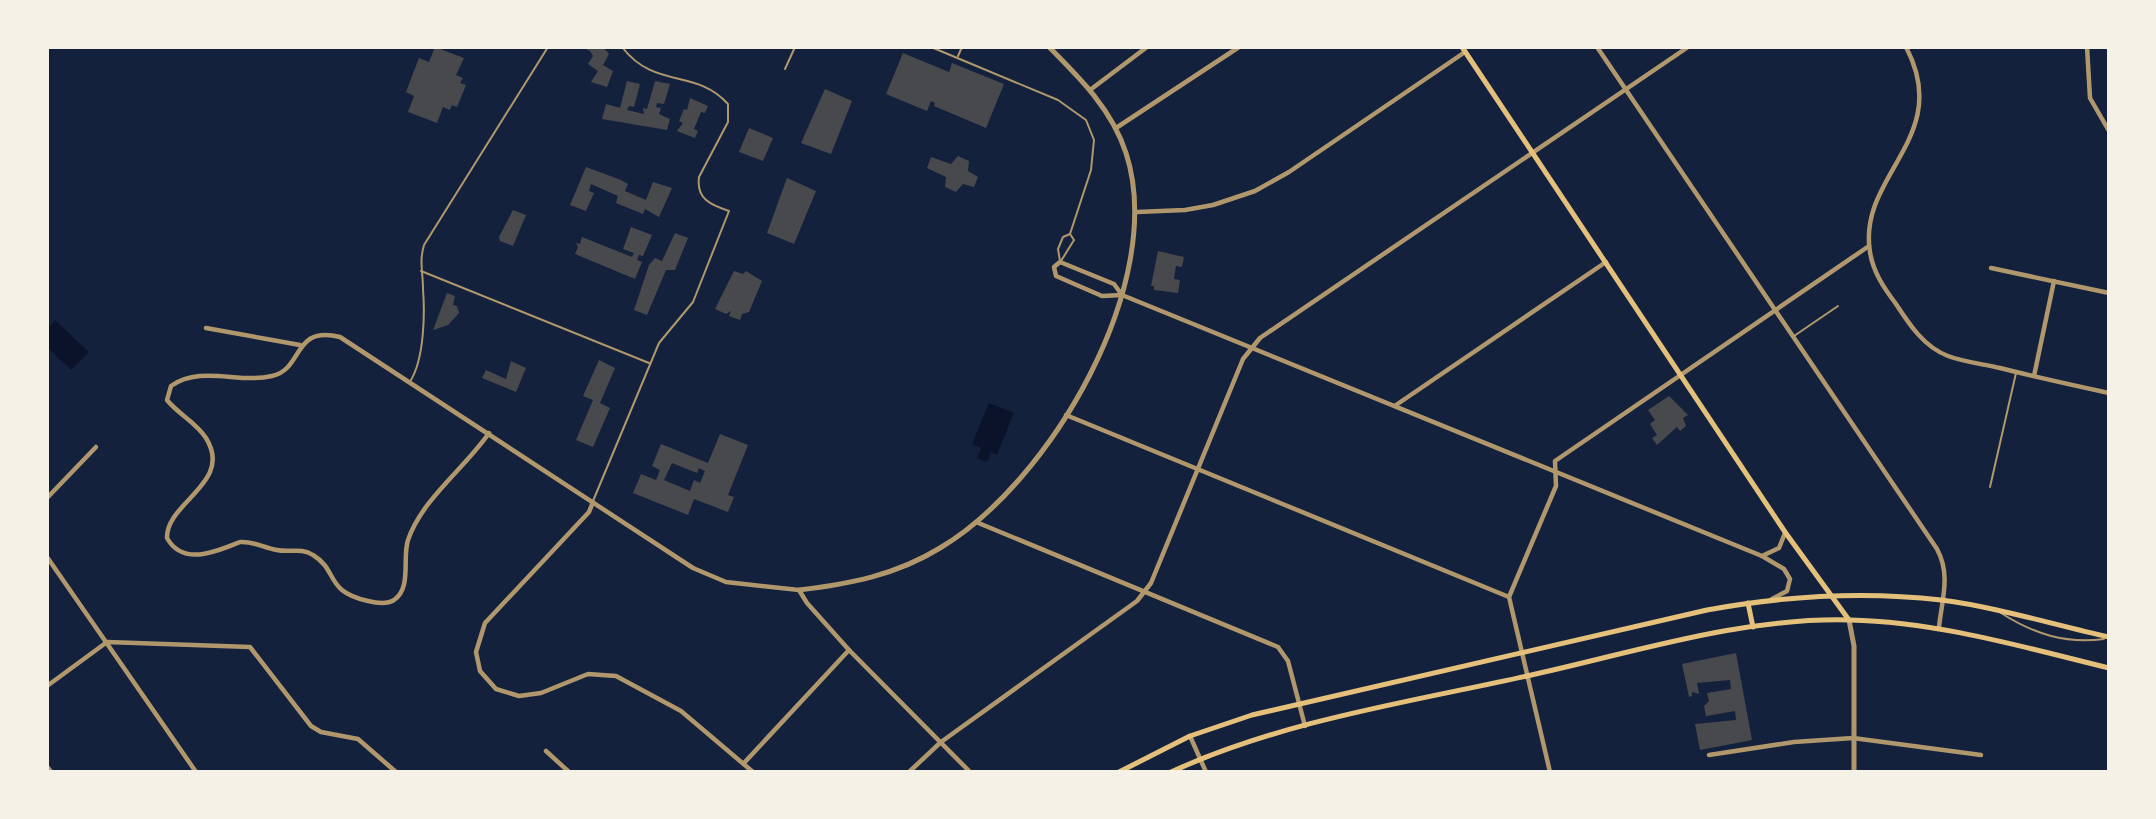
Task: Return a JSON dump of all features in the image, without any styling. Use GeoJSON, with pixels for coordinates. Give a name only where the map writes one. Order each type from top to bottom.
{"type":"FeatureCollection","features":[{"type":"Feature","properties":{"kind":"main road"},"geometry":{"type":"LineString","coordinates":[[1464,50],[1681,372],[1785,532],[1849,620]]}},
{"type":"Feature","properties":{"kind":"main road"},"geometry":{"type":"LineString","coordinates":[[1119,772],[1190,736],[1242,717],[1748,603],[1829,595],[1942,600],[2109,637]]}},
{"type":"Feature","properties":{"kind":"main road"},"geometry":{"type":"LineString","coordinates":[[1748,603],[1753,627]]}},
{"type":"Feature","properties":{"kind":"main road"},"geometry":{"type":"LineString","coordinates":[[1171,772],[1200,758],[1305,726],[1753,627],[1849,620],[1939,627],[2109,668]]}},
{"type":"Feature","properties":{"kind":"street"},"geometry":{"type":"LineString","coordinates":[[489,433],[412,529],[405,551],[404,586],[400,594],[388,603],[377,603],[343,593],[336,587],[319,559],[303,551],[276,550],[240,542],[210,555],[179,550],[170,544],[167,531],[202,486],[212,465],[212,453],[207,439],[172,406],[166,393],[177,382],[202,376],[269,377],[278,374],[291,362],[300,345],[322,334],[340,337],[411,380],[709,576],[741,585],[799,590],[860,582],[903,568],[942,547],[976,522],[1035,459],[1066,415],[1095,364],[1122,295],[1133,250],[1137,212],[1131,171],[1115,128],[1090,90],[1049,47]]}},
{"type":"Feature","properties":{"kind":"street"},"geometry":{"type":"LineString","coordinates":[[1090,90],[1147,47]]}},
{"type":"Feature","properties":{"kind":"street"},"geometry":{"type":"LineString","coordinates":[[1115,128],[1239,47]]}},
{"type":"Feature","properties":{"kind":"street"},"geometry":{"type":"LineString","coordinates":[[1597,47],[1937,549],[1945,563],[1947,582],[1939,627]]}},
{"type":"Feature","properties":{"kind":"street"},"geometry":{"type":"LineString","coordinates":[[909,772],[941,741],[1137,601],[1144,592],[1249,348],[1688,47]]}},
{"type":"Feature","properties":{"kind":"street"},"geometry":{"type":"LineString","coordinates":[[1906,47],[1918,78],[1920,95],[1916,127],[1877,202],[1869,246],[1881,284],[1923,339],[1947,356],[2109,393]]}},
{"type":"Feature","properties":{"kind":"street"},"geometry":{"type":"LineString","coordinates":[[2087,47],[2090,98],[2109,131]]}},
{"type":"Feature","properties":{"kind":"street"},"geometry":{"type":"LineString","coordinates":[[1137,212],[1204,207],[1255,191],[1289,172],[1464,50]]}},
{"type":"Feature","properties":{"kind":"street"},"geometry":{"type":"LineString","coordinates":[[1550,772],[1510,597],[1556,485],[1558,456],[1869,246]]}},
{"type":"Feature","properties":{"kind":"street"},"geometry":{"type":"LineString","coordinates":[[1396,405],[1607,261]]}},
{"type":"Feature","properties":{"kind":"street"},"geometry":{"type":"LineString","coordinates":[[1122,295],[1114,284],[1060,262],[1054,267],[1056,276],[1102,296],[1122,295],[1762,556],[1784,569],[1790,579],[1787,590],[1782,595],[1765,601]]}},
{"type":"Feature","properties":{"kind":"street"},"geometry":{"type":"LineString","coordinates":[[1991,268],[2109,293]]}},
{"type":"Feature","properties":{"kind":"street"},"geometry":{"type":"LineString","coordinates":[[2034,376],[2054,281]]}},
{"type":"Feature","properties":{"kind":"street"},"geometry":{"type":"LineString","coordinates":[[206,328],[300,345]]}},
{"type":"Feature","properties":{"kind":"street"},"geometry":{"type":"LineString","coordinates":[[1066,415],[1197,472],[1510,597]]}},
{"type":"Feature","properties":{"kind":"street"},"geometry":{"type":"LineString","coordinates":[[47,498],[96,447]]}},
{"type":"Feature","properties":{"kind":"street"},"geometry":{"type":"LineString","coordinates":[[593,502],[589,512],[485,623],[475,652],[480,671],[496,689],[519,696],[541,693],[589,674],[616,676],[681,711],[753,772]]}},
{"type":"Feature","properties":{"kind":"street"},"geometry":{"type":"LineString","coordinates":[[976,522],[1278,647],[1288,661],[1305,726]]}},
{"type":"Feature","properties":{"kind":"street"},"geometry":{"type":"LineString","coordinates":[[1762,556],[1779,548],[1785,532]]}},
{"type":"Feature","properties":{"kind":"street"},"geometry":{"type":"LineString","coordinates":[[47,557],[196,772]]}},
{"type":"Feature","properties":{"kind":"street"},"geometry":{"type":"LineString","coordinates":[[799,590],[807,603],[849,650],[970,772]]}},
{"type":"Feature","properties":{"kind":"street"},"geometry":{"type":"LineString","coordinates":[[1849,620],[1854,650],[1854,772]]}},
{"type":"Feature","properties":{"kind":"street"},"geometry":{"type":"LineString","coordinates":[[47,686],[107,642],[250,647],[311,726],[358,739],[396,772]]}},
{"type":"Feature","properties":{"kind":"street"},"geometry":{"type":"LineString","coordinates":[[744,763],[849,650]]}},
{"type":"Feature","properties":{"kind":"street"},"geometry":{"type":"LineString","coordinates":[[1190,736],[1206,772]]}},
{"type":"Feature","properties":{"kind":"street"},"geometry":{"type":"LineString","coordinates":[[1709,755],[1794,742],[1853,738],[1981,755]]}},
{"type":"Feature","properties":{"kind":"street"},"geometry":{"type":"LineString","coordinates":[[546,751],[569,772]]}},
{"type":"Feature","properties":{"kind":"street"},"geometry":{"type":"LineString","coordinates":[[47,767],[51,772]]}},
{"type":"Feature","properties":{"kind":"lane"},"geometry":{"type":"LineString","coordinates":[[411,380],[418,369],[424,295],[420,271],[428,237],[548,47]]}},
{"type":"Feature","properties":{"kind":"lane"},"geometry":{"type":"LineString","coordinates":[[593,502],[649,363],[663,335],[693,302],[729,211],[707,202],[698,187],[699,177],[728,121],[727,104],[717,94],[693,82],[646,70],[622,47]]}},
{"type":"Feature","properties":{"kind":"lane"},"geometry":{"type":"LineString","coordinates":[[785,69],[795,47]]}},
{"type":"Feature","properties":{"kind":"lane"},"geometry":{"type":"LineString","coordinates":[[931,47],[1058,100],[1087,120],[1094,140],[1091,170],[1070,234],[1063,237],[1058,247],[1060,262]]}},
{"type":"Feature","properties":{"kind":"lane"},"geometry":{"type":"LineString","coordinates":[[957,57],[962,47]]}},
{"type":"Feature","properties":{"kind":"lane"},"geometry":{"type":"LineString","coordinates":[[1060,262],[1074,240],[1070,234]]}},
{"type":"Feature","properties":{"kind":"lane"},"geometry":{"type":"LineString","coordinates":[[420,271],[649,363]]}},
{"type":"Feature","properties":{"kind":"lane"},"geometry":{"type":"LineString","coordinates":[[1793,337],[1838,306]]}},
{"type":"Feature","properties":{"kind":"lane"},"geometry":{"type":"LineString","coordinates":[[1990,487],[2016,372]]}},
{"type":"Feature","properties":{"kind":"lane"},"geometry":{"type":"LineString","coordinates":[[2001,613],[2032,632],[2076,642],[2109,637]]}},
{"type":"Feature","properties":{"kind":"water"},"geometry":{"type":"Polygon","coordinates":[[[55,320],[89,352],[71,370],[47,347],[47,329],[55,320]]]}},
{"type":"Feature","properties":{"kind":"water"},"geometry":{"type":"Polygon","coordinates":[[[989,403],[1014,413],[997,455],[990,452],[989,460],[984,462],[977,458],[981,448],[972,444],[989,403]]]}},
{"type":"Feature","properties":{"kind":"building"},"geometry":{"type":"Polygon","coordinates":[[[435,47],[464,58],[456,75],[463,78],[460,83],[466,85],[457,107],[452,105],[450,110],[443,107],[437,123],[408,112],[414,96],[406,92],[419,58],[429,62],[435,47]]]}},
{"type":"Feature","properties":{"kind":"building"},"geometry":{"type":"Polygon","coordinates":[[[582,47],[603,47],[609,54],[603,65],[613,71],[607,87],[591,82],[598,71],[588,64],[593,56],[590,51],[582,47]]]}},
{"type":"Feature","properties":{"kind":"building"},"geometry":{"type":"Polygon","coordinates":[[[903,53],[949,72],[952,63],[1004,84],[986,128],[934,106],[935,103],[931,101],[927,111],[886,94],[903,53]]]}},
{"type":"Feature","properties":{"kind":"building"},"geometry":{"type":"Polygon","coordinates":[[[627,81],[640,84],[634,107],[629,106],[627,110],[644,114],[643,108],[647,109],[655,81],[670,84],[664,104],[657,103],[656,107],[661,108],[659,114],[670,119],[667,130],[602,119],[606,104],[620,108],[627,81]]]}},
{"type":"Feature","properties":{"kind":"building"},"geometry":{"type":"Polygon","coordinates":[[[825,89],[852,101],[831,154],[801,143],[825,89]]]}},
{"type":"Feature","properties":{"kind":"building"},"geometry":{"type":"Polygon","coordinates":[[[690,98],[708,106],[705,113],[701,112],[694,129],[698,131],[695,138],[677,131],[683,123],[679,121],[684,109],[687,110],[690,98]]]}},
{"type":"Feature","properties":{"kind":"building"},"geometry":{"type":"Polygon","coordinates":[[[749,128],[773,138],[763,161],[739,152],[749,128]]]}},
{"type":"Feature","properties":{"kind":"building"},"geometry":{"type":"Polygon","coordinates":[[[958,156],[969,161],[968,171],[978,177],[974,187],[963,184],[956,192],[945,187],[946,177],[927,168],[931,157],[951,164],[958,156]]]}},
{"type":"Feature","properties":{"kind":"building"},"geometry":{"type":"Polygon","coordinates":[[[586,167],[621,180],[628,184],[625,191],[646,200],[653,182],[672,188],[659,217],[645,209],[643,214],[616,203],[618,196],[591,184],[589,191],[594,193],[586,211],[570,205],[586,167]]]}},
{"type":"Feature","properties":{"kind":"building"},"geometry":{"type":"Polygon","coordinates":[[[787,178],[816,191],[794,244],[767,233],[787,178]]]}},
{"type":"Feature","properties":{"kind":"building"},"geometry":{"type":"Polygon","coordinates":[[[513,210],[526,215],[513,246],[500,241],[499,237],[513,210]]]}},
{"type":"Feature","properties":{"kind":"building"},"geometry":{"type":"Polygon","coordinates":[[[631,227],[652,235],[643,256],[639,255],[637,260],[642,262],[635,279],[575,254],[578,247],[576,243],[580,244],[582,237],[632,257],[634,253],[623,249],[631,227]]]}},
{"type":"Feature","properties":{"kind":"building"},"geometry":{"type":"Polygon","coordinates":[[[675,233],[688,238],[675,270],[666,270],[647,315],[634,310],[649,265],[655,258],[662,261],[675,233]]]}},
{"type":"Feature","properties":{"kind":"building"},"geometry":{"type":"Polygon","coordinates":[[[1158,251],[1184,257],[1182,267],[1176,266],[1174,279],[1180,280],[1178,293],[1154,290],[1154,286],[1151,286],[1158,251]]]}},
{"type":"Feature","properties":{"kind":"building"},"geometry":{"type":"Polygon","coordinates":[[[734,271],[743,274],[746,271],[762,281],[749,312],[742,314],[740,320],[729,316],[731,311],[726,314],[715,309],[734,271]]]}},
{"type":"Feature","properties":{"kind":"building"},"geometry":{"type":"Polygon","coordinates":[[[447,293],[455,296],[453,305],[457,306],[459,313],[448,325],[433,330],[447,293]]]}},
{"type":"Feature","properties":{"kind":"building"},"geometry":{"type":"Polygon","coordinates":[[[599,360],[615,368],[600,403],[610,408],[593,447],[576,440],[593,400],[583,396],[599,360]]]}},
{"type":"Feature","properties":{"kind":"building"},"geometry":{"type":"Polygon","coordinates":[[[511,361],[526,368],[516,392],[482,378],[486,370],[506,379],[511,361]]]}},
{"type":"Feature","properties":{"kind":"building"},"geometry":{"type":"Polygon","coordinates":[[[1669,396],[1688,415],[1683,418],[1686,426],[1680,431],[1677,427],[1657,445],[1652,438],[1657,435],[1650,424],[1655,420],[1648,410],[1669,396]]]}},
{"type":"Feature","properties":{"kind":"building"},"geometry":{"type":"Polygon","coordinates":[[[720,434],[748,445],[728,495],[734,497],[728,512],[694,499],[688,515],[633,493],[641,474],[656,480],[660,470],[652,466],[661,444],[708,463],[720,434]],[[672,463],[664,480],[690,491],[694,480],[700,483],[705,471],[699,468],[697,473],[672,463]]]}},
{"type":"Feature","properties":{"kind":"building"},"geometry":{"type":"Polygon","coordinates":[[[1736,653],[1752,740],[1700,750],[1695,724],[1736,720],[1735,711],[1706,716],[1704,706],[1709,701],[1707,693],[1731,689],[1730,680],[1697,683],[1699,694],[1692,692],[1689,697],[1682,664],[1736,653]]]}}]}
